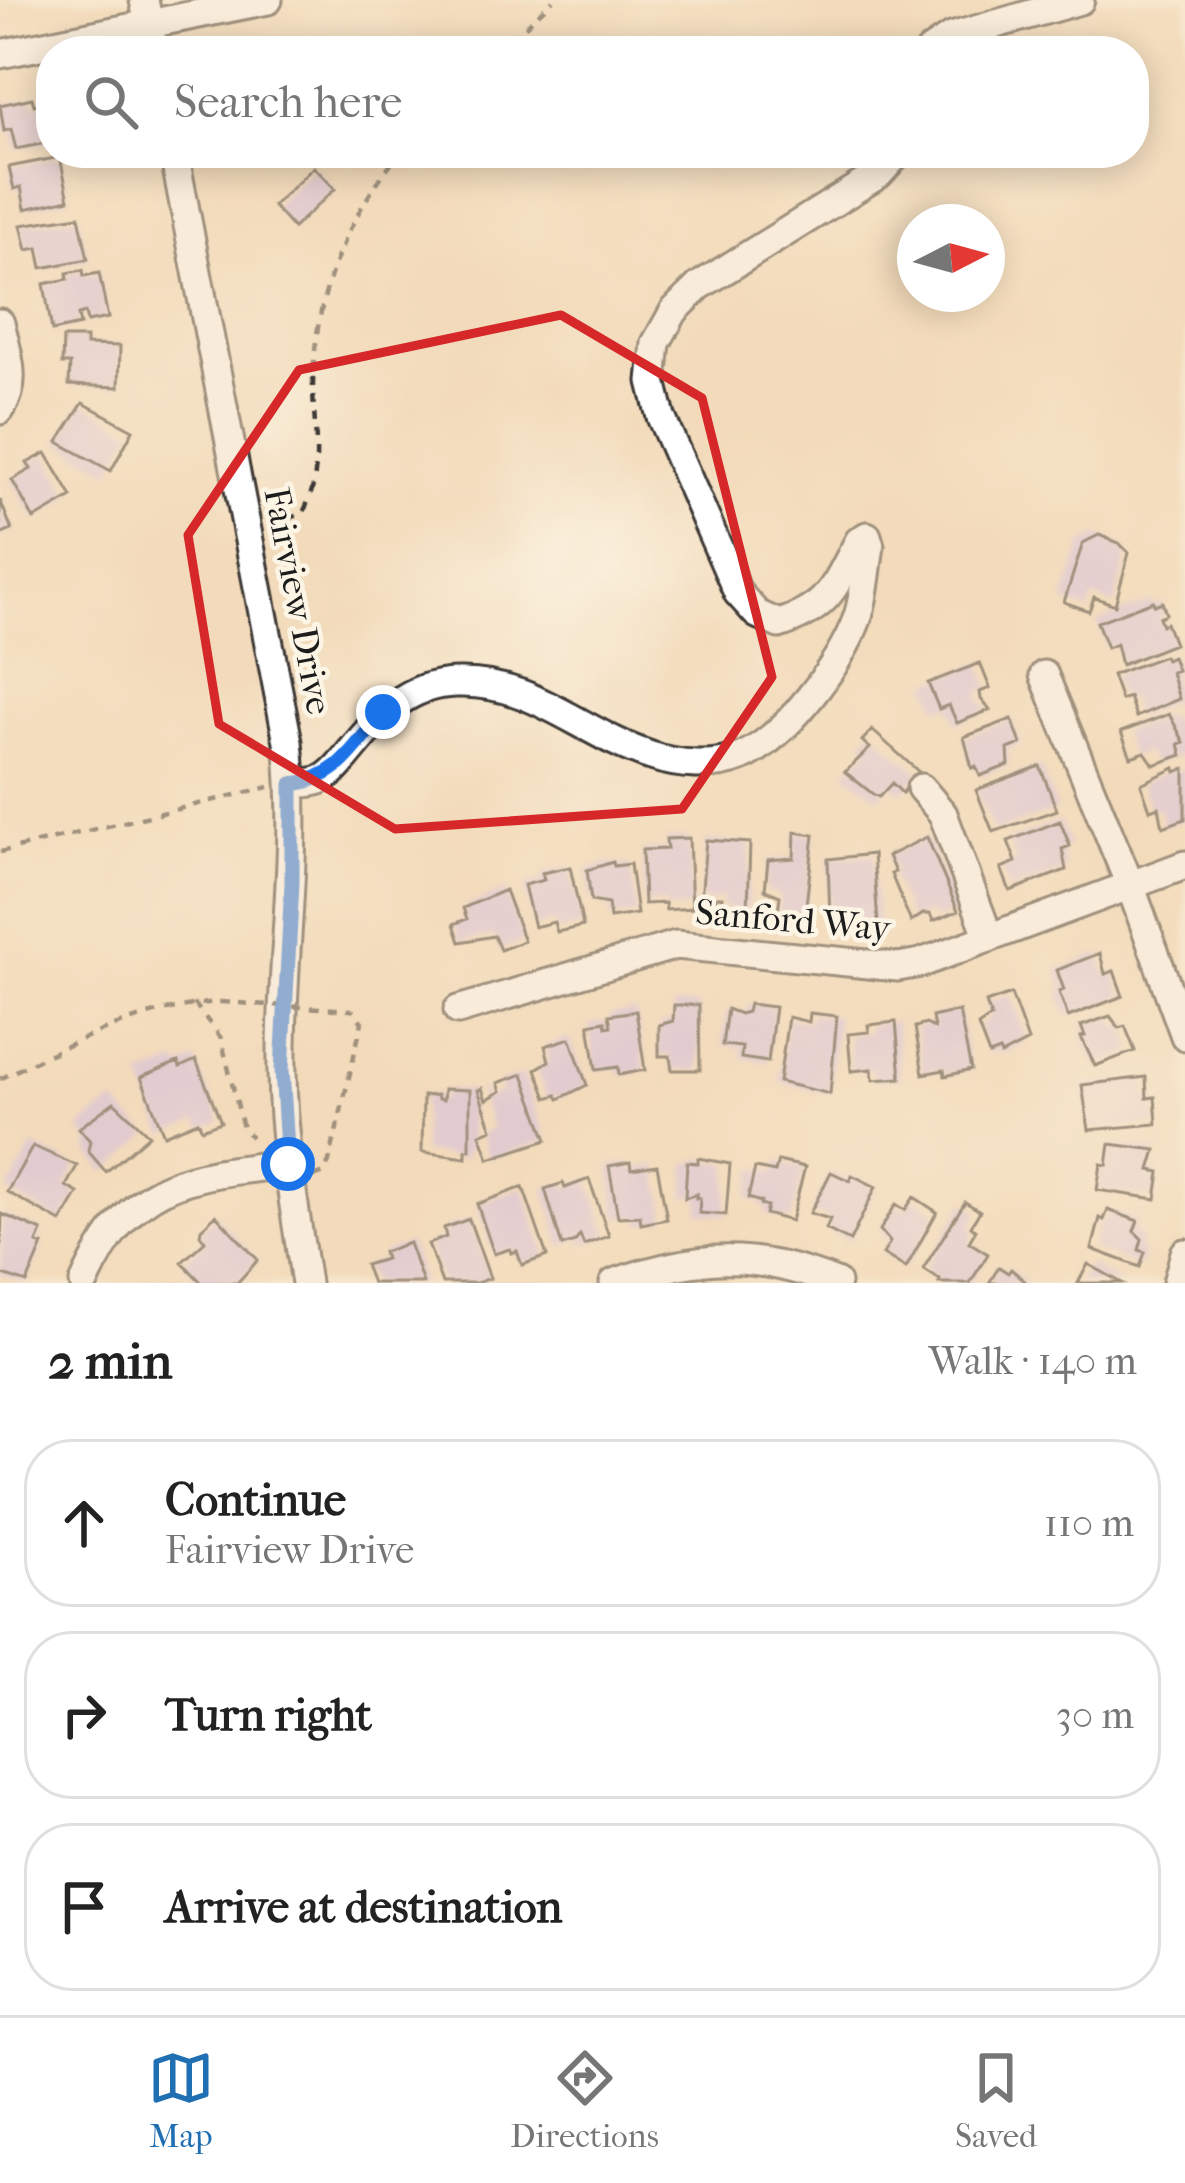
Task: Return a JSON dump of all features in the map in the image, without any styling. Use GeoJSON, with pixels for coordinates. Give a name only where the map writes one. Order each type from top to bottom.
{"type":"FeatureCollection","features":[{"type":"Feature","properties":{"kind":"street"},"geometry":{"type":"LineString","coordinates":[[96,36],[268,0]]}},
{"type":"Feature","properties":{"kind":"street"},"geometry":{"type":"LineString","coordinates":[[954,36],[1080,0]]}},
{"type":"Feature","properties":{"kind":"street"},"geometry":{"type":"LineString","coordinates":[[0,54],[36,47]]}},
{"type":"Feature","properties":{"kind":"street","name":"Fairview Drive"},"geometry":{"type":"LineString","coordinates":[[177,168],[253,554],[292,784],[294,844],[282,1070],[288,1164],[306,1283]]}},
{"type":"Feature","properties":{"kind":"street"},"geometry":{"type":"LineString","coordinates":[[292,784],[317,782],[329,775],[383,712],[409,693],[432,685],[489,684],[533,696],[647,756],[671,761],[711,764],[742,756],[793,717],[833,668],[859,616],[870,547],[867,536],[829,596],[810,614],[779,624],[758,614],[738,593],[661,417],[652,381],[656,343],[674,310],[699,286],[884,168]]}},
{"type":"Feature","properties":{"kind":"street"},"geometry":{"type":"LineString","coordinates":[[0,323],[11,395],[0,410]]}},
{"type":"Feature","properties":{"kind":"street"},"geometry":{"type":"LineString","coordinates":[[1044,675],[1130,885],[1185,1036]]}},
{"type":"Feature","properties":{"kind":"street"},"geometry":{"type":"LineString","coordinates":[[921,788],[943,814],[989,938]]}},
{"type":"Feature","properties":{"kind":"street","name":"Sanford Way"},"geometry":{"type":"LineString","coordinates":[[458,1010],[676,945],[898,967],[921,963],[1185,865]]}},
{"type":"Feature","properties":{"kind":"street"},"geometry":{"type":"LineString","coordinates":[[83,1283],[100,1247],[153,1191],[189,1180],[288,1164]]}},
{"type":"Feature","properties":{"kind":"street"},"geometry":{"type":"LineString","coordinates":[[1177,1283],[1185,1253]]}},
{"type":"Feature","properties":{"kind":"street"},"geometry":{"type":"LineString","coordinates":[[614,1283],[668,1264],[731,1258],[792,1266],[836,1283]]}},
{"type":"Feature","properties":{"kind":"path"},"geometry":{"type":"LineString","coordinates":[[515,36],[553,0]]}},
{"type":"Feature","properties":{"kind":"path"},"geometry":{"type":"LineString","coordinates":[[272,524],[302,514],[310,500],[316,474],[316,332],[326,285],[347,233],[387,168]]}},
{"type":"Feature","properties":{"kind":"path"},"geometry":{"type":"LineString","coordinates":[[0,852],[292,784]]}},
{"type":"Feature","properties":{"kind":"path"},"geometry":{"type":"LineString","coordinates":[[194,1003],[220,1038],[243,1128],[251,1137]]}},
{"type":"Feature","properties":{"kind":"path"},"geometry":{"type":"LineString","coordinates":[[0,1079],[111,1028],[194,1003],[352,1010],[362,1022],[329,1162],[324,1173],[311,1178],[288,1164]]}},
{"type":"Feature","properties":{"kind":"highlighted area"},"geometry":{"type":"Polygon","coordinates":[[[561,315],[702,398],[772,677],[682,809],[395,829],[219,724],[188,535],[299,370],[561,315]]]}},
{"type":"Feature","properties":{"kind":"building"},"geometry":{"type":"Polygon","coordinates":[[[32,98],[36,145],[16,149],[11,129],[4,131],[0,105],[32,98]]]}},
{"type":"Feature","properties":{"kind":"building"},"geometry":{"type":"Polygon","coordinates":[[[36,162],[36,168],[62,168],[69,199],[25,209],[21,187],[14,189],[9,167],[36,162]]]}},
{"type":"Feature","properties":{"kind":"building"},"geometry":{"type":"Polygon","coordinates":[[[313,168],[335,189],[293,228],[273,206],[313,168]]]}},
{"type":"Feature","properties":{"kind":"building"},"geometry":{"type":"Polygon","coordinates":[[[79,216],[88,259],[42,268],[38,248],[27,250],[21,225],[79,216]]]}},
{"type":"Feature","properties":{"kind":"building"},"geometry":{"type":"Polygon","coordinates":[[[83,270],[84,276],[99,273],[108,318],[87,322],[85,313],[78,315],[80,325],[52,331],[44,284],[83,270]]]}},
{"type":"Feature","properties":{"kind":"building"},"geometry":{"type":"Polygon","coordinates":[[[63,338],[86,338],[86,345],[120,346],[119,387],[69,385],[70,364],[62,364],[63,338]]]}},
{"type":"Feature","properties":{"kind":"building"},"geometry":{"type":"Polygon","coordinates":[[[83,403],[133,430],[111,471],[58,442],[83,403]]]}},
{"type":"Feature","properties":{"kind":"building"},"geometry":{"type":"Polygon","coordinates":[[[46,453],[72,497],[34,519],[12,480],[31,469],[27,463],[46,453]]]}},
{"type":"Feature","properties":{"kind":"building"},"geometry":{"type":"Polygon","coordinates":[[[0,500],[12,530],[0,535],[0,500]]]}},
{"type":"Feature","properties":{"kind":"building"},"geometry":{"type":"Polygon","coordinates":[[[1099,535],[1129,553],[1115,605],[1094,597],[1089,611],[1064,602],[1083,543],[1099,535]]]}},
{"type":"Feature","properties":{"kind":"building"},"geometry":{"type":"Polygon","coordinates":[[[1153,601],[1154,605],[1162,602],[1166,614],[1159,617],[1174,644],[1121,665],[1116,644],[1107,648],[1097,622],[1153,601]]]}},
{"type":"Feature","properties":{"kind":"building"},"geometry":{"type":"Polygon","coordinates":[[[1164,656],[1166,660],[1172,657],[1177,670],[1171,672],[1179,699],[1136,717],[1129,697],[1121,700],[1112,675],[1164,656]]]}},
{"type":"Feature","properties":{"kind":"building"},"geometry":{"type":"Polygon","coordinates":[[[980,663],[990,688],[980,692],[981,699],[990,710],[957,723],[949,705],[939,709],[928,683],[980,663]]]}},
{"type":"Feature","properties":{"kind":"building"},"geometry":{"type":"Polygon","coordinates":[[[1169,714],[1184,742],[1179,744],[1182,755],[1154,765],[1145,752],[1131,757],[1121,732],[1169,714]]]}},
{"type":"Feature","properties":{"kind":"building"},"geometry":{"type":"Polygon","coordinates":[[[1012,719],[1021,744],[1008,749],[1009,765],[980,776],[976,766],[972,768],[964,737],[1012,719]]]}},
{"type":"Feature","properties":{"kind":"building"},"geometry":{"type":"Polygon","coordinates":[[[872,730],[920,773],[902,793],[892,783],[879,797],[845,772],[870,748],[862,741],[872,730]]]}},
{"type":"Feature","properties":{"kind":"building"},"geometry":{"type":"Polygon","coordinates":[[[1040,766],[1057,810],[993,832],[976,790],[1040,766]]]}},
{"type":"Feature","properties":{"kind":"building"},"geometry":{"type":"Polygon","coordinates":[[[1175,768],[1176,772],[1185,768],[1185,819],[1163,827],[1159,807],[1150,810],[1141,784],[1175,768]]]}},
{"type":"Feature","properties":{"kind":"building"},"geometry":{"type":"Polygon","coordinates":[[[1060,821],[1070,846],[1062,849],[1066,870],[1010,891],[1001,868],[1016,862],[1008,841],[1060,821]]]}},
{"type":"Feature","properties":{"kind":"building"},"geometry":{"type":"Polygon","coordinates":[[[795,832],[814,835],[805,914],[778,911],[780,896],[765,890],[768,860],[794,858],[795,832]]]}},
{"type":"Feature","properties":{"kind":"building"},"geometry":{"type":"Polygon","coordinates":[[[927,837],[958,911],[933,921],[930,914],[923,914],[911,922],[888,856],[927,837]]]}},
{"type":"Feature","properties":{"kind":"building"},"geometry":{"type":"Polygon","coordinates":[[[689,838],[692,908],[666,910],[665,903],[644,904],[642,850],[667,849],[666,839],[689,838]]]}},
{"type":"Feature","properties":{"kind":"building"},"geometry":{"type":"Polygon","coordinates":[[[706,840],[750,843],[748,910],[721,908],[722,897],[715,902],[701,900],[706,840]]]}},
{"type":"Feature","properties":{"kind":"building"},"geometry":{"type":"Polygon","coordinates":[[[873,854],[878,924],[851,926],[851,916],[830,920],[828,859],[873,854]]]}},
{"type":"Feature","properties":{"kind":"building"},"geometry":{"type":"Polygon","coordinates":[[[613,862],[614,866],[630,864],[637,914],[610,918],[608,904],[591,901],[587,870],[613,862]]]}},
{"type":"Feature","properties":{"kind":"building"},"geometry":{"type":"Polygon","coordinates":[[[570,867],[583,926],[557,932],[554,922],[534,927],[524,885],[544,880],[542,873],[570,867]]]}},
{"type":"Feature","properties":{"kind":"building"},"geometry":{"type":"Polygon","coordinates":[[[505,890],[524,941],[500,950],[494,936],[460,942],[454,924],[467,919],[463,908],[505,890]]]}},
{"type":"Feature","properties":{"kind":"building"},"geometry":{"type":"Polygon","coordinates":[[[1100,953],[1105,974],[1114,971],[1123,996],[1068,1017],[1057,970],[1100,953]]]}},
{"type":"Feature","properties":{"kind":"building"},"geometry":{"type":"Polygon","coordinates":[[[1011,994],[1028,1041],[1001,1055],[999,1051],[989,1055],[978,1026],[991,1017],[986,1003],[1011,994]]]}},
{"type":"Feature","properties":{"kind":"building"},"geometry":{"type":"Polygon","coordinates":[[[749,1004],[775,1007],[768,1062],[741,1058],[742,1047],[722,1045],[727,1009],[740,1014],[747,1012],[749,1004]]]}},
{"type":"Feature","properties":{"kind":"building"},"geometry":{"type":"Polygon","coordinates":[[[674,1005],[699,1005],[700,1070],[672,1070],[670,1056],[659,1056],[659,1025],[673,1021],[674,1005]]]}},
{"type":"Feature","properties":{"kind":"building"},"geometry":{"type":"Polygon","coordinates":[[[636,1011],[645,1070],[619,1075],[618,1067],[596,1070],[589,1024],[605,1021],[606,1027],[611,1026],[609,1015],[636,1011]]]}},
{"type":"Feature","properties":{"kind":"building"},"geometry":{"type":"Polygon","coordinates":[[[959,1011],[971,1070],[945,1076],[944,1070],[923,1074],[915,1027],[934,1028],[932,1017],[959,1011]]]}},
{"type":"Feature","properties":{"kind":"building"},"geometry":{"type":"Polygon","coordinates":[[[810,1013],[837,1016],[830,1094],[779,1082],[788,1017],[809,1022],[810,1013]]]}},
{"type":"Feature","properties":{"kind":"building"},"geometry":{"type":"Polygon","coordinates":[[[1110,1016],[1119,1028],[1125,1026],[1135,1051],[1095,1066],[1081,1037],[1085,1036],[1081,1026],[1110,1016]]]}},
{"type":"Feature","properties":{"kind":"building"},"geometry":{"type":"Polygon","coordinates":[[[896,1022],[901,1078],[873,1080],[872,1069],[851,1071],[848,1034],[869,1032],[868,1025],[896,1022]]]}},
{"type":"Feature","properties":{"kind":"building"},"geometry":{"type":"Polygon","coordinates":[[[570,1038],[587,1085],[559,1099],[557,1095],[547,1098],[536,1069],[549,1061],[545,1046],[570,1038]]]}},
{"type":"Feature","properties":{"kind":"building"},"geometry":{"type":"Polygon","coordinates":[[[196,1060],[221,1122],[202,1129],[198,1121],[164,1135],[141,1077],[196,1060]]]}},
{"type":"Feature","properties":{"kind":"building"},"geometry":{"type":"Polygon","coordinates":[[[523,1074],[547,1140],[489,1159],[480,1134],[492,1129],[478,1090],[482,1088],[486,1100],[501,1091],[498,1083],[523,1074]]]}},
{"type":"Feature","properties":{"kind":"building"},"geometry":{"type":"Polygon","coordinates":[[[1146,1077],[1147,1098],[1155,1097],[1157,1124],[1089,1130],[1082,1085],[1146,1077]]]}},
{"type":"Feature","properties":{"kind":"building"},"geometry":{"type":"Polygon","coordinates":[[[444,1089],[470,1090],[466,1158],[422,1152],[423,1096],[437,1095],[443,1100],[444,1089]]]}},
{"type":"Feature","properties":{"kind":"building"},"geometry":{"type":"Polygon","coordinates":[[[114,1102],[149,1135],[106,1172],[88,1151],[90,1141],[79,1128],[114,1102]]]}},
{"type":"Feature","properties":{"kind":"building"},"geometry":{"type":"Polygon","coordinates":[[[1110,1144],[1156,1150],[1150,1170],[1160,1172],[1156,1199],[1097,1190],[1110,1144]]]}},
{"type":"Feature","properties":{"kind":"building"},"geometry":{"type":"Polygon","coordinates":[[[33,1146],[77,1166],[66,1186],[78,1193],[61,1222],[7,1192],[33,1146]]]}},
{"type":"Feature","properties":{"kind":"building"},"geometry":{"type":"Polygon","coordinates":[[[698,1158],[730,1164],[726,1215],[699,1213],[697,1194],[685,1198],[687,1162],[698,1163],[698,1158]]]}},
{"type":"Feature","properties":{"kind":"building"},"geometry":{"type":"Polygon","coordinates":[[[778,1161],[805,1167],[791,1221],[765,1214],[767,1207],[748,1198],[755,1168],[775,1172],[778,1161]]]}},
{"type":"Feature","properties":{"kind":"building"},"geometry":{"type":"Polygon","coordinates":[[[630,1162],[631,1169],[657,1165],[667,1219],[641,1224],[640,1216],[618,1217],[609,1166],[630,1162]]]}},
{"type":"Feature","properties":{"kind":"building"},"geometry":{"type":"Polygon","coordinates":[[[831,1172],[850,1181],[852,1175],[876,1187],[850,1241],[826,1229],[830,1219],[810,1213],[831,1172]]]}},
{"type":"Feature","properties":{"kind":"building"},"geometry":{"type":"Polygon","coordinates":[[[589,1179],[609,1236],[584,1245],[580,1235],[562,1246],[545,1189],[589,1179]]]}},
{"type":"Feature","properties":{"kind":"building"},"geometry":{"type":"Polygon","coordinates":[[[523,1187],[547,1256],[522,1265],[517,1251],[494,1254],[477,1204],[523,1187]]]}},
{"type":"Feature","properties":{"kind":"building"},"geometry":{"type":"Polygon","coordinates":[[[914,1197],[937,1212],[906,1268],[883,1254],[890,1242],[880,1230],[896,1204],[905,1210],[914,1197]]]}},
{"type":"Feature","properties":{"kind":"building"},"geometry":{"type":"Polygon","coordinates":[[[965,1202],[980,1211],[969,1242],[988,1254],[970,1283],[939,1283],[923,1269],[965,1202]]]}},
{"type":"Feature","properties":{"kind":"building"},"geometry":{"type":"Polygon","coordinates":[[[1108,1210],[1138,1221],[1134,1231],[1142,1239],[1139,1250],[1145,1252],[1140,1267],[1092,1249],[1100,1218],[1104,1220],[1108,1210]]]}},
{"type":"Feature","properties":{"kind":"building"},"geometry":{"type":"Polygon","coordinates":[[[2,1214],[42,1231],[37,1243],[43,1245],[27,1283],[0,1274],[2,1214]]]}},
{"type":"Feature","properties":{"kind":"building"},"geometry":{"type":"Polygon","coordinates":[[[216,1215],[258,1260],[237,1283],[202,1283],[182,1262],[205,1241],[201,1229],[216,1215]]]}},
{"type":"Feature","properties":{"kind":"building"},"geometry":{"type":"Polygon","coordinates":[[[469,1219],[490,1278],[477,1283],[442,1283],[428,1244],[446,1237],[444,1228],[469,1219]]]}},
{"type":"Feature","properties":{"kind":"building"},"geometry":{"type":"Polygon","coordinates":[[[409,1243],[423,1283],[372,1283],[365,1265],[409,1243]]]}},
{"type":"Feature","properties":{"kind":"building"},"geometry":{"type":"Polygon","coordinates":[[[1088,1264],[1122,1283],[1078,1283],[1088,1264]]]}},
{"type":"Feature","properties":{"kind":"building"},"geometry":{"type":"Polygon","coordinates":[[[999,1267],[1008,1273],[1011,1269],[1027,1283],[989,1283],[999,1267]]]}},
{"type":"Feature","properties":{"kind":"route"},"geometry":{"type":"LineString","coordinates":[[288,1164],[282,1070],[295,825],[292,784],[317,782],[329,775],[383,712]]}}]}
